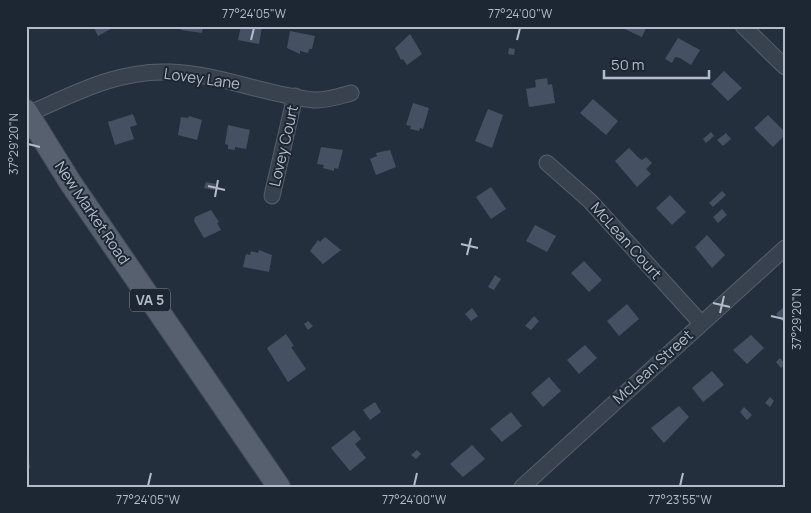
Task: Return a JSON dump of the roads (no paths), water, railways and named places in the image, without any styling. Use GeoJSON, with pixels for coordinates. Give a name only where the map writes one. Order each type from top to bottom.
{"type":"FeatureCollection","features":[{"type":"Feature","properties":{"kind":"main road","name":"New Market Road"},"geometry":{"type":"LineString","coordinates":[[27,113],[70,182],[279,487]]}},
{"type":"Feature","properties":{"kind":"street"},"geometry":{"type":"LineString","coordinates":[[743,26],[785,67]]}},
{"type":"Feature","properties":{"kind":"street","name":"Lovey Lane"},"geometry":{"type":"LineString","coordinates":[[27,113],[107,80],[137,72],[170,72],[204,76],[295,96],[324,100],[351,94]]}},
{"type":"Feature","properties":{"kind":"street","name":"Lovey Court"},"geometry":{"type":"LineString","coordinates":[[272,196],[295,96]]}},
{"type":"Feature","properties":{"kind":"street","name":"McLean Court"},"geometry":{"type":"LineString","coordinates":[[547,163],[590,201],[701,323]]}},
{"type":"Feature","properties":{"kind":"street","name":"McLean Street"},"geometry":{"type":"LineString","coordinates":[[522,487],[785,248]]}}]}
